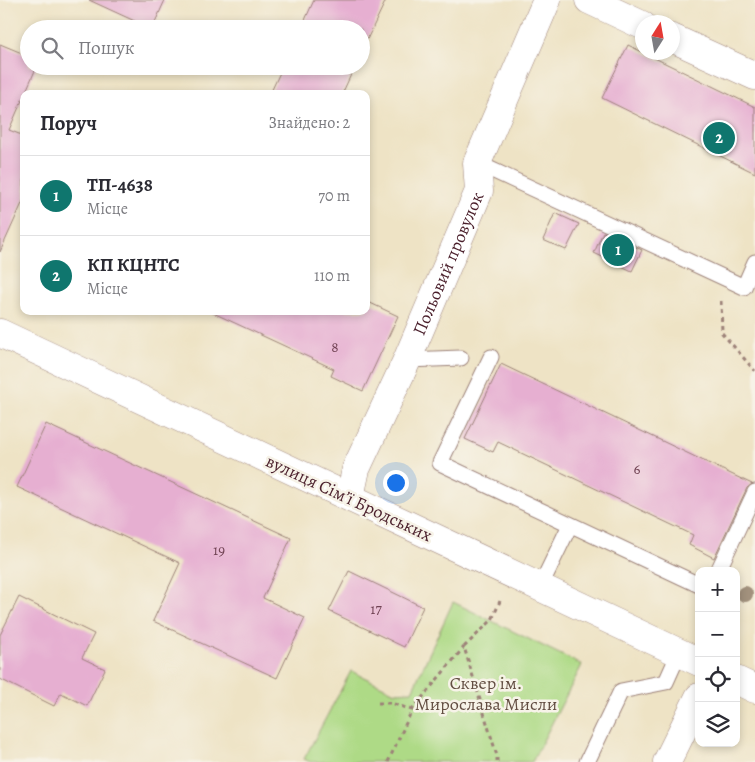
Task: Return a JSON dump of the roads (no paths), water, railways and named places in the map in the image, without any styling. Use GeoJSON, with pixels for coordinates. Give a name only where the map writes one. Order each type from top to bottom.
{"type":"FeatureCollection","features":[{"type":"Feature","properties":{"kind":"street","name":"Польовий провулок"},"geometry":{"type":"LineString","coordinates":[[350,497],[356,469],[407,360],[479,191],[477,162],[546,0]]}},
{"type":"Feature","properties":{"kind":"street"},"geometry":{"type":"LineString","coordinates":[[589,0],[635,21]]}},
{"type":"Feature","properties":{"kind":"street"},"geometry":{"type":"LineString","coordinates":[[680,42],[755,76]]}},
{"type":"Feature","properties":{"kind":"street","name":"вулиця Сімʼї Бродських"},"geometry":{"type":"LineString","coordinates":[[0,333],[689,658]]}},
{"type":"Feature","properties":{"kind":"street"},"geometry":{"type":"LineString","coordinates":[[740,682],[755,689]]}},
{"type":"Feature","properties":{"kind":"street"},"geometry":{"type":"LineString","coordinates":[[668,762],[697,702]]}},
{"type":"Feature","properties":{"kind":"lane"},"geometry":{"type":"LineString","coordinates":[[477,162],[744,287],[755,262]]}},
{"type":"Feature","properties":{"kind":"lane"},"geometry":{"type":"LineString","coordinates":[[491,357],[440,463],[695,583]]}},
{"type":"Feature","properties":{"kind":"lane"},"geometry":{"type":"LineString","coordinates":[[407,360],[461,358]]}},
{"type":"Feature","properties":{"kind":"lane"},"geometry":{"type":"LineString","coordinates":[[720,567],[755,492]]}},
{"type":"Feature","properties":{"kind":"lane"},"geometry":{"type":"LineString","coordinates":[[540,587],[570,524]]}},
{"type":"Feature","properties":{"kind":"lane"},"geometry":{"type":"LineString","coordinates":[[587,762],[620,691],[666,682],[689,658]]}},
{"type":"Feature","properties":{"kind":"place","name":"КП КЦНТС"},"geometry":{"type":"Point","coordinates":[719,138]}},
{"type":"Feature","properties":{"kind":"place","name":"ТП-4638"},"geometry":{"type":"Point","coordinates":[618,250]}},
{"type":"Feature","properties":{"kind":"park label","name":"Сквер ім. Мирослава Мисли"},"geometry":{"type":"Point","coordinates":[486,693]}}]}
